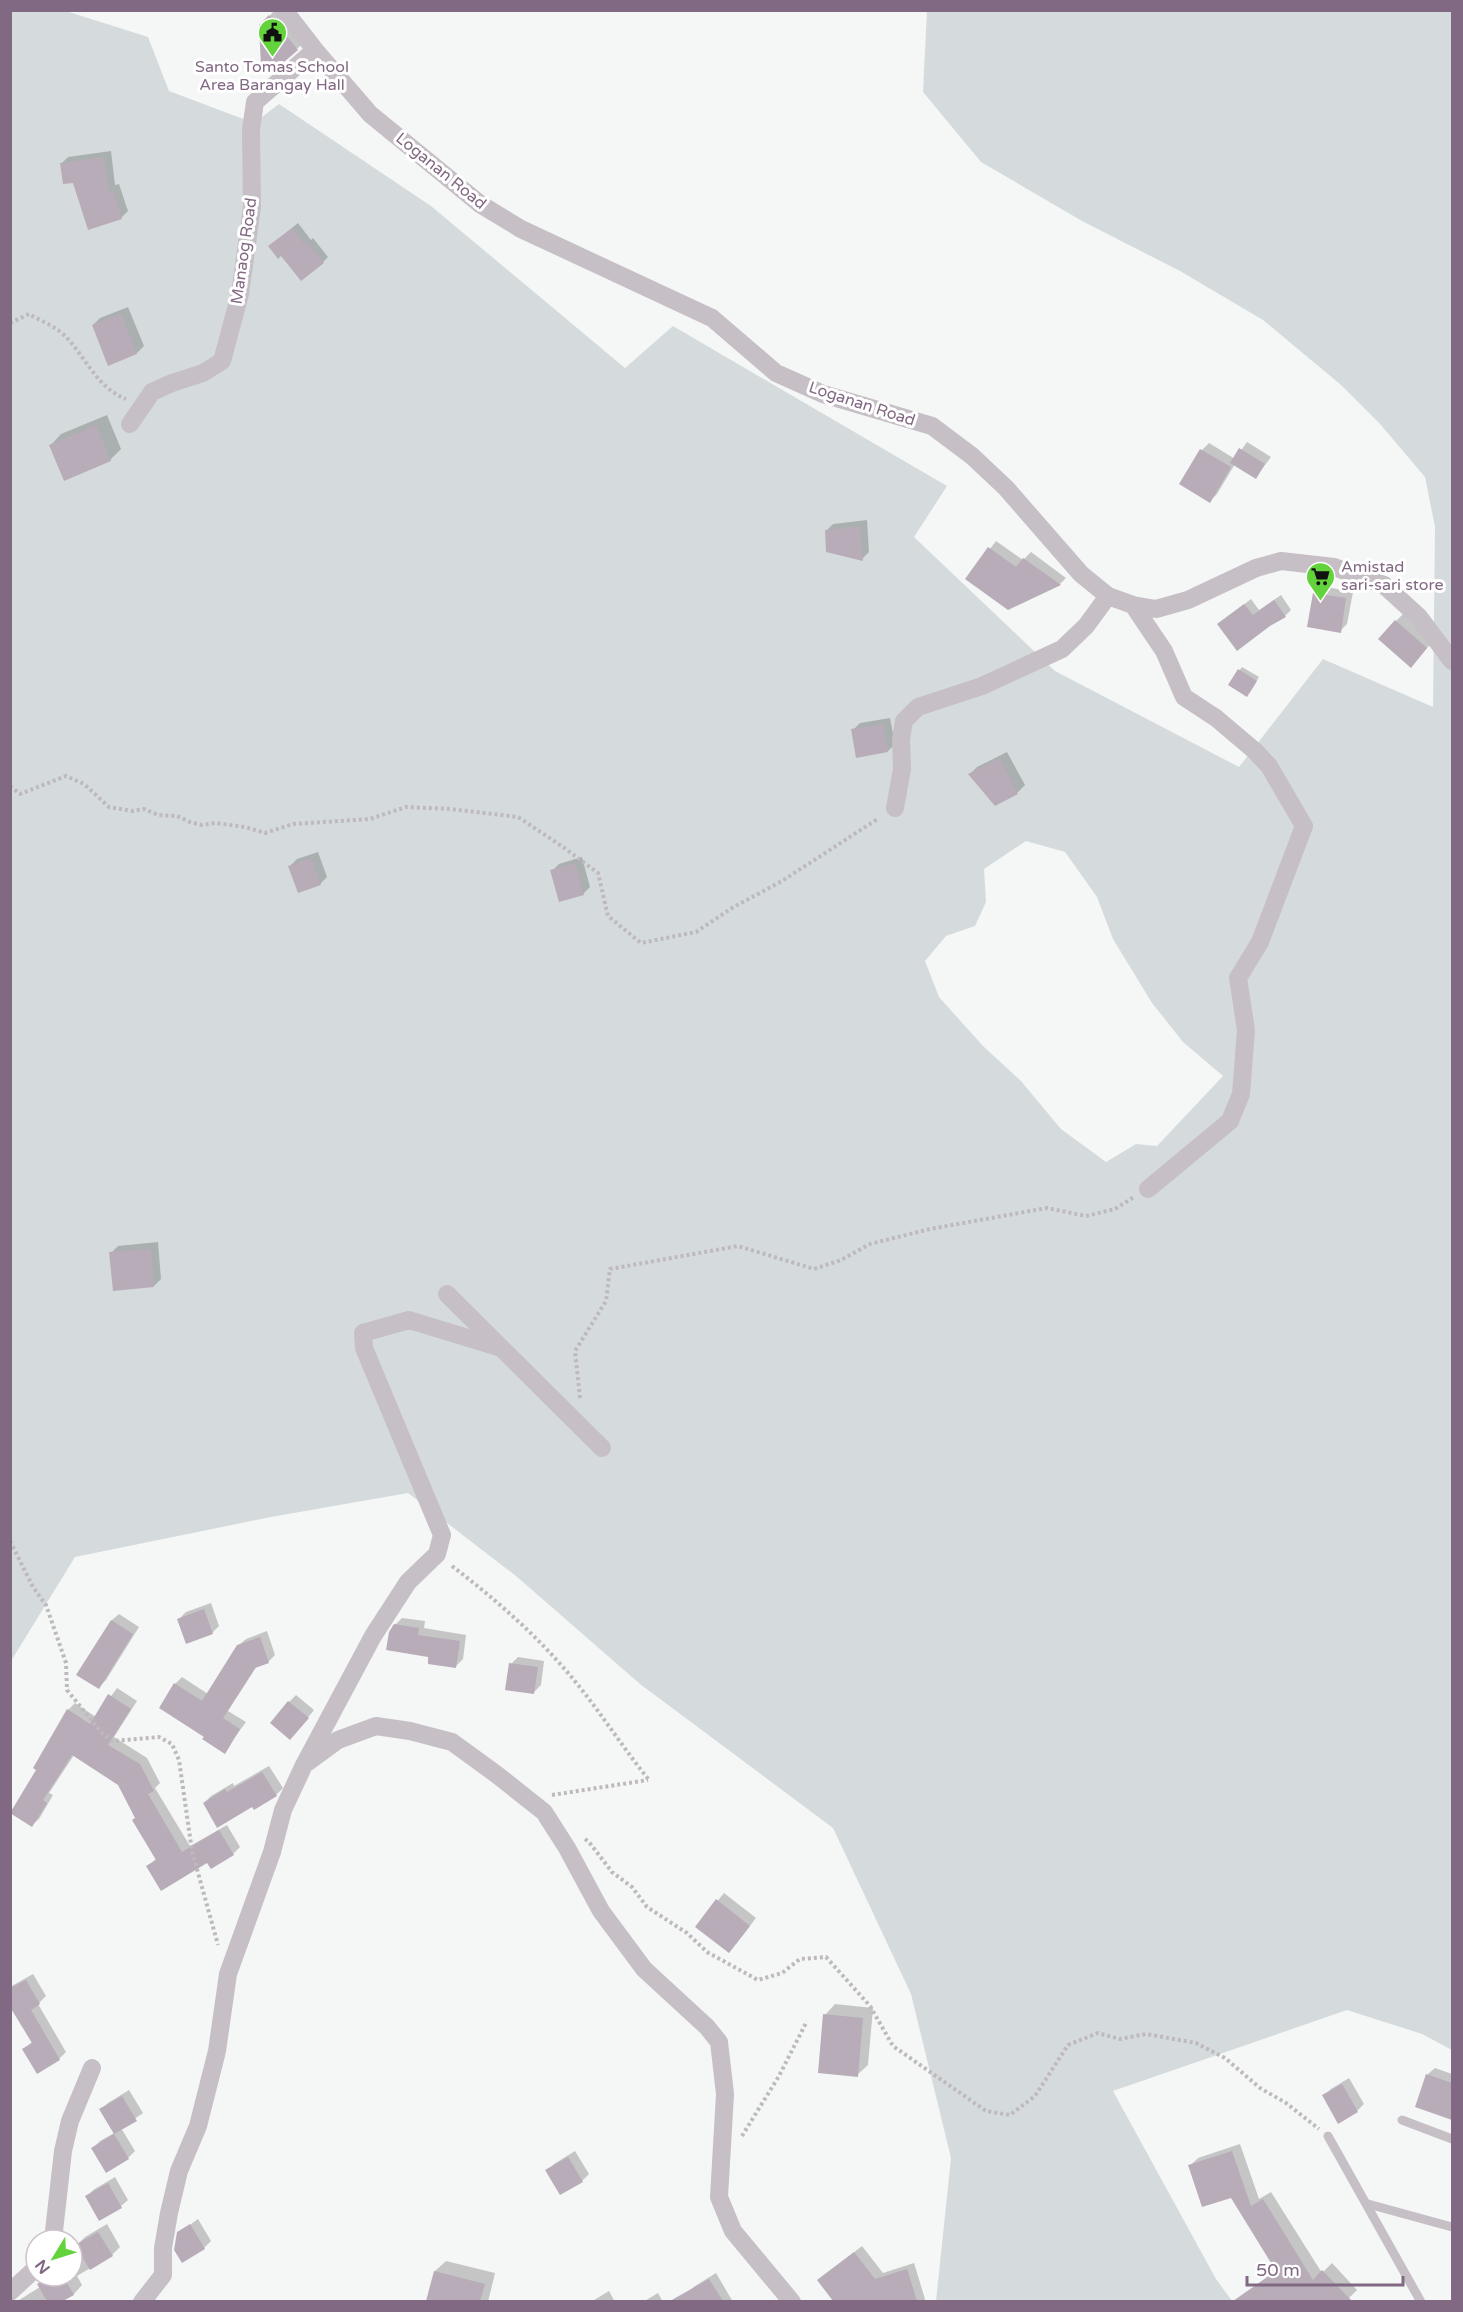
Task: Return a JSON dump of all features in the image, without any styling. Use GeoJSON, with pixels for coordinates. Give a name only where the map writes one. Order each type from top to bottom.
{"type":"FeatureCollection","features":[{"type":"Feature","properties":{"kind":"street","name":"Loganan Road"},"geometry":{"type":"LineString","coordinates":[[284,10],[370,114],[480,204],[521,229],[711,318],[776,373],[823,394],[932,426],[972,456],[1006,488],[1081,574],[1108,596],[1133,605],[1156,609],[1188,600],[1256,568],[1281,561],[1334,567],[1384,585],[1419,617],[1452,661]]}},
{"type":"Feature","properties":{"kind":"street","name":"Manaog Road"},"geometry":{"type":"LineString","coordinates":[[129,424],[152,392],[203,373],[222,361],[240,294],[252,207],[251,129],[255,102],[315,50]]}},
{"type":"Feature","properties":{"kind":"street"},"geometry":{"type":"LineString","coordinates":[[895,808],[902,769],[901,739],[904,721],[918,707],[982,686],[1062,649],[1086,626],[1108,596]]}},
{"type":"Feature","properties":{"kind":"street"},"geometry":{"type":"LineString","coordinates":[[1133,605],[1164,651],[1184,697],[1216,718],[1256,751],[1269,766],[1304,826],[1260,942],[1238,978],[1246,1030],[1241,1094],[1230,1120],[1148,1189]]}},
{"type":"Feature","properties":{"kind":"street"},"geometry":{"type":"LineString","coordinates":[[447,1294],[602,1448]]}},
{"type":"Feature","properties":{"kind":"street"},"geometry":{"type":"LineString","coordinates":[[142,2301],[163,2275],[163,2248],[169,2213],[179,2171],[198,2126],[214,2061],[228,1974],[272,1852],[283,1810],[304,1765],[373,1636],[408,1582],[437,1554],[442,1535],[364,1348],[363,1333],[409,1320],[501,1348]]}},
{"type":"Feature","properties":{"kind":"street"},"geometry":{"type":"LineString","coordinates":[[304,1765],[338,1740],[376,1726],[399,1730],[452,1742],[544,1812],[567,1848],[601,1911],[644,1969],[707,2026],[719,2042],[725,2094],[723,2160],[719,2197],[733,2231],[792,2301]]}},
{"type":"Feature","properties":{"kind":"street"},"geometry":{"type":"LineString","coordinates":[[54,2228],[63,2151],[70,2121],[92,2068]]}},
{"type":"Feature","properties":{"kind":"street"},"geometry":{"type":"LineString","coordinates":[[10,2292],[24,2279]]}},
{"type":"Feature","properties":{"kind":"lane"},"geometry":{"type":"LineString","coordinates":[[1402,2120],[1452,2139]]}},
{"type":"Feature","properties":{"kind":"lane"},"geometry":{"type":"LineString","coordinates":[[1328,2136],[1421,2301]]}},
{"type":"Feature","properties":{"kind":"lane"},"geometry":{"type":"LineString","coordinates":[[1368,2204],[1452,2227]]}},
{"type":"Feature","properties":{"kind":"path"},"geometry":{"type":"LineString","coordinates":[[10,323],[29,314],[53,326],[66,336],[99,381],[115,395],[144,405]]}},
{"type":"Feature","properties":{"kind":"path"},"geometry":{"type":"LineString","coordinates":[[10,786],[20,794],[66,776],[84,784],[109,807],[132,811],[144,809],[158,815],[177,816],[202,825],[215,823],[266,832],[293,824],[370,819],[406,807],[450,809],[518,817],[598,873],[608,916],[641,943],[696,932],[732,908],[782,881],[895,808]]}},
{"type":"Feature","properties":{"kind":"path"},"geometry":{"type":"LineString","coordinates":[[583,1429],[575,1351],[606,1301],[610,1269],[738,1246],[814,1269],[841,1260],[870,1244],[930,1229],[1047,1208],[1086,1216],[1115,1209],[1148,1189]]}},
{"type":"Feature","properties":{"kind":"path"},"geometry":{"type":"LineString","coordinates":[[10,1542],[33,1587],[46,1605],[66,1663],[67,1690],[85,1714],[112,1741],[159,1737],[172,1744],[179,1760],[192,1851],[211,1924],[228,1974]]}},
{"type":"Feature","properties":{"kind":"path"},"geometry":{"type":"LineString","coordinates":[[437,1554],[494,1598],[578,1684],[624,1750],[649,1780],[527,1799]]}},
{"type":"Feature","properties":{"kind":"path"},"geometry":{"type":"LineString","coordinates":[[580,1836],[589,1842],[612,1872],[632,1887],[647,1907],[687,1933],[707,1952],[758,1980],[782,1973],[800,1959],[826,1957],[870,2006],[893,2046],[986,2111],[1010,2115],[1035,2096],[1068,2045],[1098,2033],[1120,2039],[1146,2034],[1196,2043],[1225,2058],[1260,2088],[1286,2103],[1328,2136]]}},
{"type":"Feature","properties":{"kind":"path"},"geometry":{"type":"LineString","coordinates":[[723,2160],[741,2138],[779,2076],[807,2021]]}},
{"type":"Feature","properties":{"kind":"shaded area"},"geometry":{"type":"Polygon","coordinates":[[[11,11],[66,11],[148,37],[169,91],[254,123],[279,104],[431,206],[625,368],[673,326],[947,486],[914,537],[1055,671],[1239,767],[1323,659],[1433,707],[1435,527],[1425,477],[1380,424],[1341,385],[1263,320],[1180,271],[1082,221],[981,162],[923,92],[927,11],[1452,11],[1452,2050],[1422,2034],[1347,2010],[1113,2091],[1216,2279],[1232,2301],[936,2301],[951,2158],[911,1994],[833,1828],[640,1684],[516,1576],[408,1493],[271,1517],[75,1557],[11,1661],[11,11]],[[1026,841],[984,869],[986,902],[975,926],[946,936],[925,961],[939,997],[983,1046],[1021,1081],[1061,1129],[1106,1162],[1136,1144],[1157,1146],[1223,1076],[1183,1042],[1152,1003],[1113,939],[1097,897],[1065,852],[1026,841]]]}},
{"type":"Feature","properties":{"kind":"building"},"geometry":{"type":"Polygon","coordinates":[[[269,15],[298,50],[269,75],[261,66],[259,25],[269,15]]]}},
{"type":"Feature","properties":{"kind":"building"},"geometry":{"type":"Polygon","coordinates":[[[104,157],[109,191],[113,190],[122,219],[88,230],[73,183],[63,184],[60,163],[104,157]]]}},
{"type":"Feature","properties":{"kind":"building"},"geometry":{"type":"Polygon","coordinates":[[[292,228],[304,244],[307,242],[324,263],[301,281],[281,256],[278,259],[268,246],[292,228]]]}},
{"type":"Feature","properties":{"kind":"building"},"geometry":{"type":"Polygon","coordinates":[[[121,313],[137,354],[108,366],[92,325],[121,313]]]}},
{"type":"Feature","properties":{"kind":"building"},"geometry":{"type":"Polygon","coordinates":[[[96,425],[111,461],[64,481],[49,445],[96,425]]]}},
{"type":"Feature","properties":{"kind":"building"},"geometry":{"type":"Polygon","coordinates":[[[1239,448],[1265,464],[1256,479],[1230,463],[1239,448]]]}},
{"type":"Feature","properties":{"kind":"building"},"geometry":{"type":"Polygon","coordinates":[[[1200,449],[1231,467],[1210,503],[1179,484],[1200,449]]]}},
{"type":"Feature","properties":{"kind":"building"},"geometry":{"type":"Polygon","coordinates":[[[860,526],[863,561],[826,552],[825,530],[860,526]]]}},
{"type":"Feature","properties":{"kind":"building"},"geometry":{"type":"Polygon","coordinates":[[[988,547],[1016,567],[1023,558],[1061,585],[1008,610],[965,579],[988,547]]]}},
{"type":"Feature","properties":{"kind":"building"},"geometry":{"type":"Polygon","coordinates":[[[1313,593],[1346,598],[1341,633],[1307,627],[1313,593]]]}},
{"type":"Feature","properties":{"kind":"building"},"geometry":{"type":"Polygon","coordinates":[[[1274,600],[1286,617],[1237,651],[1217,624],[1244,604],[1253,615],[1274,600]]]}},
{"type":"Feature","properties":{"kind":"building"},"geometry":{"type":"Polygon","coordinates":[[[1395,620],[1427,648],[1411,668],[1378,639],[1395,620]]]}},
{"type":"Feature","properties":{"kind":"building"},"geometry":{"type":"Polygon","coordinates":[[[1238,669],[1257,681],[1247,697],[1228,685],[1238,669]]]}},
{"type":"Feature","properties":{"kind":"building"},"geometry":{"type":"Polygon","coordinates":[[[883,724],[888,752],[856,758],[851,729],[883,724]]]}},
{"type":"Feature","properties":{"kind":"building"},"geometry":{"type":"Polygon","coordinates":[[[1000,758],[1018,794],[995,806],[968,774],[1000,758]]]}},
{"type":"Feature","properties":{"kind":"building"},"geometry":{"type":"Polygon","coordinates":[[[311,858],[321,885],[298,893],[288,866],[311,858]]]}},
{"type":"Feature","properties":{"kind":"building"},"geometry":{"type":"Polygon","coordinates":[[[575,863],[584,895],[559,902],[550,870],[575,863]]]}},
{"type":"Feature","properties":{"kind":"building"},"geometry":{"type":"Polygon","coordinates":[[[151,1249],[154,1287],[113,1291],[109,1252],[151,1249]]]}},
{"type":"Feature","properties":{"kind":"building"},"geometry":{"type":"Polygon","coordinates":[[[204,1609],[213,1634],[186,1644],[177,1619],[204,1609]]]}},
{"type":"Feature","properties":{"kind":"building"},"geometry":{"type":"Polygon","coordinates":[[[111,1620],[133,1634],[99,1689],[76,1675],[111,1620]]]}},
{"type":"Feature","properties":{"kind":"building"},"geometry":{"type":"Polygon","coordinates":[[[394,1624],[419,1628],[418,1635],[460,1641],[456,1668],[428,1664],[428,1657],[386,1650],[389,1632],[394,1624]]]}},
{"type":"Feature","properties":{"kind":"building"},"geometry":{"type":"Polygon","coordinates":[[[260,1637],[269,1663],[255,1668],[223,1718],[240,1729],[225,1754],[202,1739],[204,1737],[159,1708],[174,1683],[202,1701],[237,1645],[260,1637]]]}},
{"type":"Feature","properties":{"kind":"building"},"geometry":{"type":"Polygon","coordinates":[[[509,1663],[538,1667],[534,1694],[505,1690],[509,1663]]]}},
{"type":"Feature","properties":{"kind":"building"},"geometry":{"type":"Polygon","coordinates":[[[108,1694],[131,1709],[108,1745],[140,1764],[154,1791],[148,1794],[182,1852],[219,1830],[234,1855],[211,1869],[207,1863],[161,1891],[146,1866],[156,1860],[132,1820],[135,1818],[118,1785],[72,1755],[43,1800],[47,1803],[32,1827],[10,1813],[36,1770],[33,1768],[67,1709],[90,1724],[108,1694]]]}},
{"type":"Feature","properties":{"kind":"building"},"geometry":{"type":"Polygon","coordinates":[[[288,1701],[309,1718],[290,1740],[270,1723],[288,1701]]]}},
{"type":"Feature","properties":{"kind":"building"},"geometry":{"type":"Polygon","coordinates":[[[262,1772],[277,1796],[254,1810],[252,1807],[217,1828],[203,1803],[225,1789],[227,1792],[262,1772]]]}},
{"type":"Feature","properties":{"kind":"building"},"geometry":{"type":"Polygon","coordinates":[[[716,1899],[750,1926],[729,1953],[695,1927],[716,1899]]]}},
{"type":"Feature","properties":{"kind":"building"},"geometry":{"type":"Polygon","coordinates":[[[26,1980],[40,2004],[31,2010],[60,2060],[37,2074],[22,2049],[32,2043],[10,2007],[10,1988],[26,1980]]]}},
{"type":"Feature","properties":{"kind":"building"},"geometry":{"type":"Polygon","coordinates":[[[823,2014],[863,2018],[858,2077],[818,2073],[823,2014]]]}},
{"type":"Feature","properties":{"kind":"building"},"geometry":{"type":"Polygon","coordinates":[[[1426,2074],[1452,2083],[1452,2120],[1415,2107],[1426,2074]]]}},
{"type":"Feature","properties":{"kind":"building"},"geometry":{"type":"Polygon","coordinates":[[[1342,2084],[1358,2112],[1338,2124],[1322,2095],[1342,2084]]]}},
{"type":"Feature","properties":{"kind":"building"},"geometry":{"type":"Polygon","coordinates":[[[122,2096],[137,2121],[114,2134],[99,2109],[122,2096]]]}},
{"type":"Feature","properties":{"kind":"building"},"geometry":{"type":"Polygon","coordinates":[[[114,2134],[129,2159],[106,2173],[91,2148],[114,2134]]]}},
{"type":"Feature","properties":{"kind":"building"},"geometry":{"type":"Polygon","coordinates":[[[1232,2151],[1251,2206],[1263,2199],[1313,2280],[1322,2270],[1352,2301],[1233,2301],[1276,2271],[1231,2198],[1202,2207],[1188,2165],[1232,2151]]]}},
{"type":"Feature","properties":{"kind":"building"},"geometry":{"type":"Polygon","coordinates":[[[568,2157],[583,2182],[560,2195],[545,2170],[568,2157]]]}},
{"type":"Feature","properties":{"kind":"building"},"geometry":{"type":"Polygon","coordinates":[[[108,2183],[122,2208],[99,2221],[85,2196],[108,2183]]]}},
{"type":"Feature","properties":{"kind":"building"},"geometry":{"type":"Polygon","coordinates":[[[190,2224],[205,2249],[182,2263],[174,2250],[177,2232],[190,2224]]]}},
{"type":"Feature","properties":{"kind":"building"},"geometry":{"type":"Polygon","coordinates":[[[98,2232],[113,2256],[90,2270],[84,2260],[84,2240],[98,2232]]]}},
{"type":"Feature","properties":{"kind":"building"},"geometry":{"type":"Polygon","coordinates":[[[854,2252],[875,2279],[907,2269],[917,2301],[833,2301],[817,2280],[854,2252]]]}},
{"type":"Feature","properties":{"kind":"building"},"geometry":{"type":"Polygon","coordinates":[[[434,2271],[485,2284],[480,2301],[426,2301],[434,2271]]]}},
{"type":"Feature","properties":{"kind":"building"},"geometry":{"type":"Polygon","coordinates":[[[709,2279],[723,2301],[670,2301],[709,2279]]]}},
{"type":"Feature","properties":{"kind":"building"},"geometry":{"type":"Polygon","coordinates":[[[39,2288],[70,2288],[74,2295],[63,2301],[47,2301],[39,2288]]]}},
{"type":"Feature","properties":{"kind":"place","name":"Santo Tomas School Area Barangay Hall"},"geometry":{"type":"Point","coordinates":[272,58]}},
{"type":"Feature","properties":{"kind":"place","name":"Amistad sari-sari store"},"geometry":{"type":"Point","coordinates":[1320,602]}}]}
